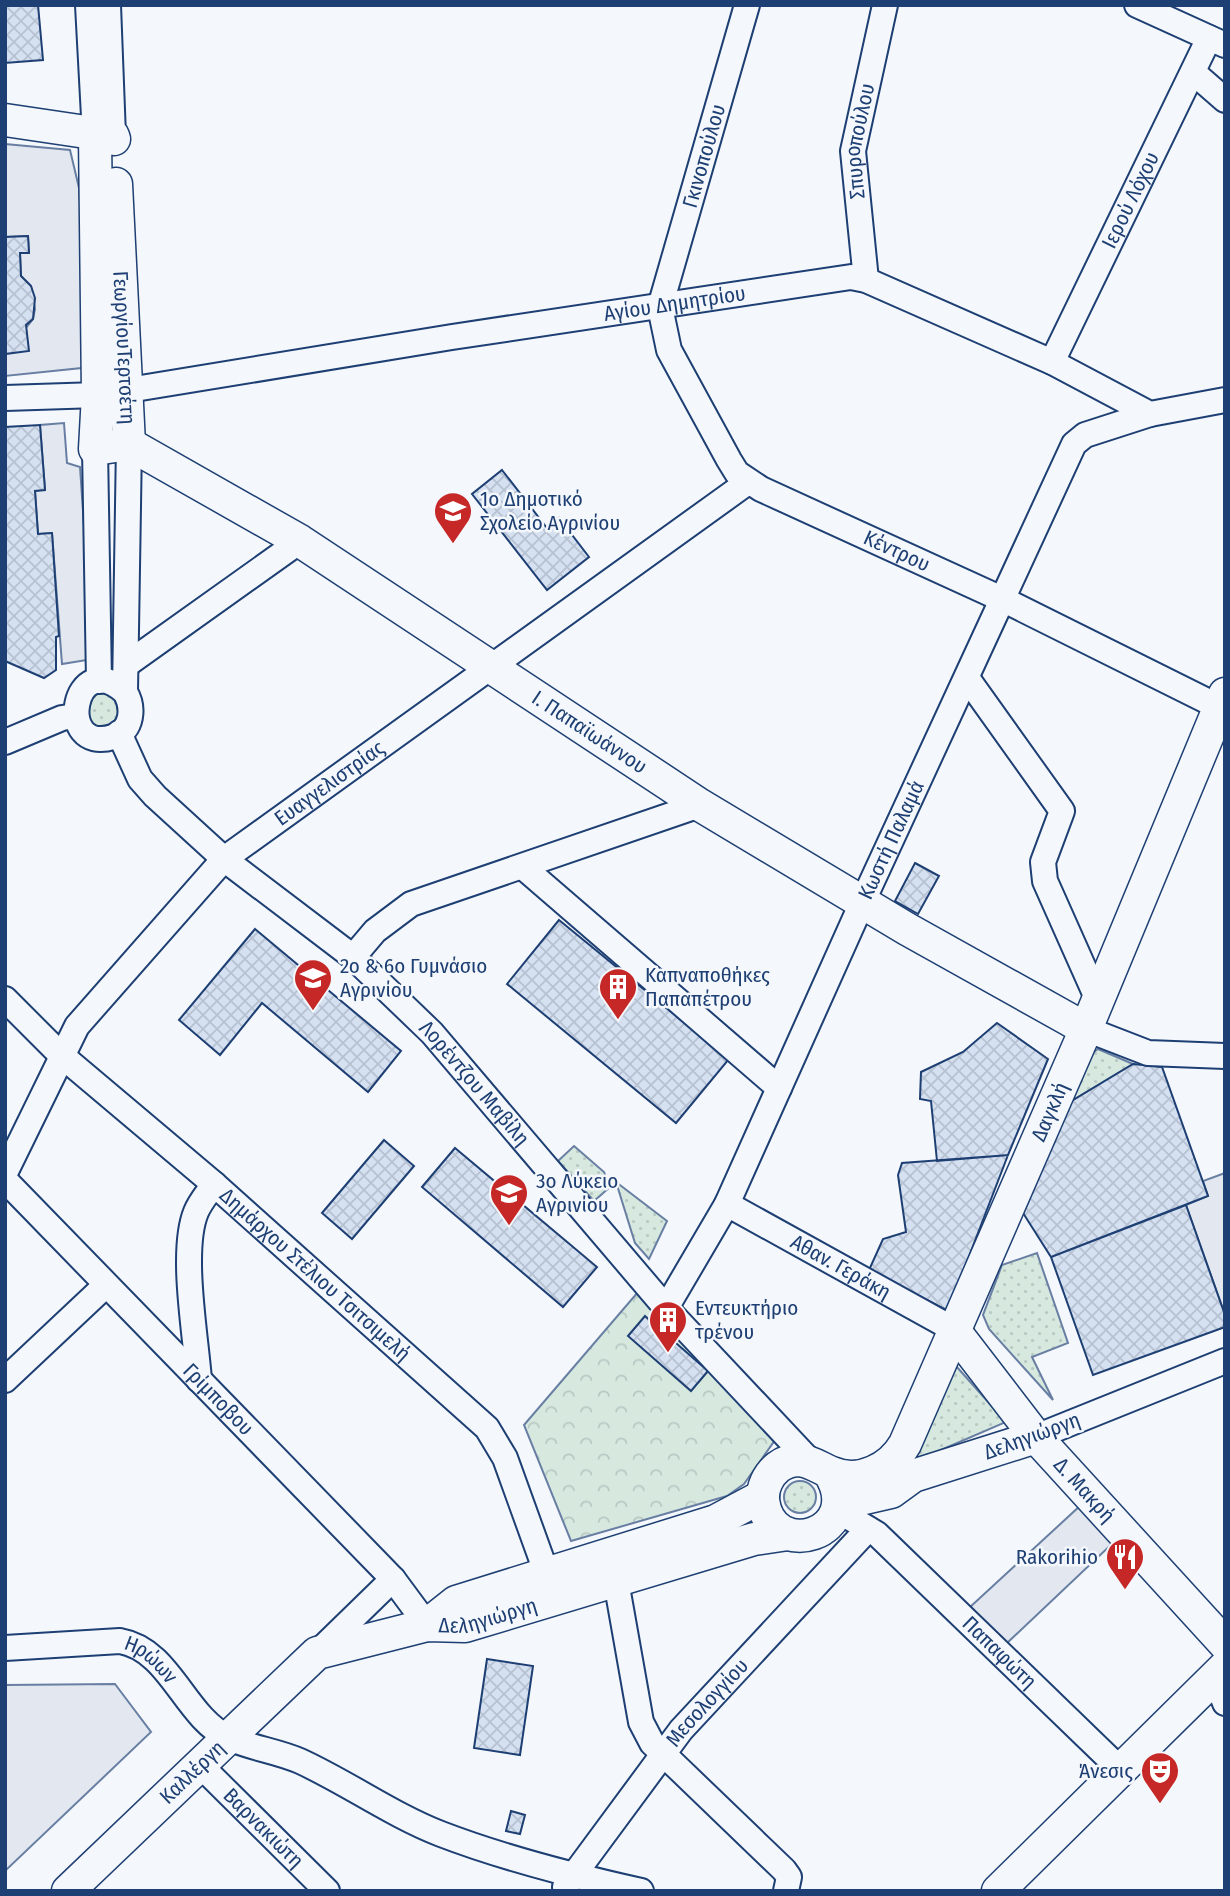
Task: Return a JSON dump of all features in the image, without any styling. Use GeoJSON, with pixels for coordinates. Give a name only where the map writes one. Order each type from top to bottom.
{"type":"FeatureCollection","features":[{"type":"Feature","properties":{"kind":"main road"},"geometry":{"type":"LineString","coordinates":[[5,121],[104,136]]}},
{"type":"Feature","properties":{"kind":"main road","name":"ΓεωργίουΤερτσέτη"},"geometry":{"type":"LineString","coordinates":[[104,136],[112,392],[130,444]]}},
{"type":"Feature","properties":{"kind":"main road","name":"ΓεωργίουΤερτσέτη"},"geometry":{"type":"LineString","coordinates":[[95,449],[112,392]]}},
{"type":"Feature","properties":{"kind":"main road"},"geometry":{"type":"LineString","coordinates":[[95,449],[130,444]]}},
{"type":"Feature","properties":{"kind":"main road","name":"Ι. Παπαϊωάννου"},"geometry":{"type":"LineString","coordinates":[[130,444],[300,541],[700,805],[862,903],[1086,1030]]}},
{"type":"Feature","properties":{"kind":"main road","name":"Δαγκλή"},"geometry":{"type":"LineString","coordinates":[[819,1466],[856,1477],[879,1470],[891,1462],[905,1444],[1086,1030],[1223,704]]}},
{"type":"Feature","properties":{"kind":"main road","name":"Δ. Μακρή"},"geometry":{"type":"LineString","coordinates":[[953,1329],[1036,1437],[1225,1644]]}},
{"type":"Feature","properties":{"kind":"main road","name":"Δεληγιώργη"},"geometry":{"type":"LineString","coordinates":[[838,1507],[901,1487],[913,1476],[1036,1437]]}},
{"type":"Feature","properties":{"kind":"main road"},"geometry":{"type":"LineString","coordinates":[[905,1444],[905,1462],[913,1476]]}},
{"type":"Feature","properties":{"kind":"main road"},"geometry":{"type":"LineString","coordinates":[[798,1460],[819,1466],[836,1483],[838,1507],[833,1519],[818,1532],[798,1536],[788,1534],[771,1521],[765,1511],[762,1496],[768,1477],[776,1468],[798,1460]]}},
{"type":"Feature","properties":{"kind":"main road","name":"Δεληγιώργη"},"geometry":{"type":"LineString","coordinates":[[613,1567],[716,1521],[762,1496]]}},
{"type":"Feature","properties":{"kind":"main road","name":"Δεληγιώργη"},"geometry":{"type":"LineString","coordinates":[[317,1653],[427,1625],[456,1602],[551,1586],[613,1567],[788,1534]]}},
{"type":"Feature","properties":{"kind":"main road","name":"Καλλέργη"},"geometry":{"type":"LineString","coordinates":[[68,1891],[317,1653]]}},
{"type":"Feature","properties":{"kind":"main road"},"geometry":{"type":"LineString","coordinates":[[998,1891],[1122,1771],[1221,1683]]}},
{"type":"Feature","properties":{"kind":"street","name":"ΓεωργίουΤερτσέτη"},"geometry":{"type":"LineString","coordinates":[[88,5],[104,136]]}},
{"type":"Feature","properties":{"kind":"street","name":"ΓεωργίουΤερτσέτη"},"geometry":{"type":"LineString","coordinates":[[104,136],[108,5]]}},
{"type":"Feature","properties":{"kind":"street","name":"Γκινοπούλου"},"geometry":{"type":"LineString","coordinates":[[660,307],[747,5]]}},
{"type":"Feature","properties":{"kind":"street","name":"Σπυροπούλου"},"geometry":{"type":"LineString","coordinates":[[866,280],[853,151],[885,5]]}},
{"type":"Feature","properties":{"kind":"street"},"geometry":{"type":"LineString","coordinates":[[1137,5],[1217,41]]}},
{"type":"Feature","properties":{"kind":"street","name":"Ιερού Λόχου"},"geometry":{"type":"LineString","coordinates":[[1052,362],[1194,72],[1217,41]]}},
{"type":"Feature","properties":{"kind":"street"},"geometry":{"type":"LineString","coordinates":[[1194,72],[1225,100]]}},
{"type":"Feature","properties":{"kind":"street","name":"Αγίου Δημητρίου"},"geometry":{"type":"LineString","coordinates":[[5,398],[112,392],[835,279],[866,280],[1052,362],[1150,414]]}},
{"type":"Feature","properties":{"kind":"street","name":"Κέντρου"},"geometry":{"type":"LineString","coordinates":[[660,307],[669,350],[729,460],[748,482],[1223,704]]}},
{"type":"Feature","properties":{"kind":"street"},"geometry":{"type":"LineString","coordinates":[[1150,414],[1225,400]]}},
{"type":"Feature","properties":{"kind":"street","name":"Κωστή Παλαμά"},"geometry":{"type":"LineString","coordinates":[[666,1308],[727,1204],[862,903],[1074,444],[1085,435],[1150,414]]}},
{"type":"Feature","properties":{"kind":"street","name":"ΓεωργίουΤερτσέτη"},"geometry":{"type":"LineString","coordinates":[[125,692],[130,444]]}},
{"type":"Feature","properties":{"kind":"street","name":"ΓεωργίουΤερτσέτη"},"geometry":{"type":"LineString","coordinates":[[95,449],[99,681]]}},
{"type":"Feature","properties":{"kind":"street","name":"Ευαγγελιστρίας"},"geometry":{"type":"LineString","coordinates":[[5,1172],[61,1055],[89,1010],[224,859],[748,482]]}},
{"type":"Feature","properties":{"kind":"street"},"geometry":{"type":"LineString","coordinates":[[125,665],[300,541]]}},
{"type":"Feature","properties":{"kind":"street"},"geometry":{"type":"LineString","coordinates":[[968,678],[1062,811],[1043,862],[1043,872],[1098,1000]]}},
{"type":"Feature","properties":{"kind":"street"},"geometry":{"type":"LineString","coordinates":[[99,681],[118,685],[125,692],[130,700],[130,718],[119,733],[111,737],[93,736],[79,725],[75,716],[77,697],[83,689],[99,681]]}},
{"type":"Feature","properties":{"kind":"street"},"geometry":{"type":"LineString","coordinates":[[5,743],[62,718],[75,716]]}},
{"type":"Feature","properties":{"kind":"street","name":"Λορέντζου Μαβίλη"},"geometry":{"type":"LineString","coordinates":[[119,733],[140,779],[224,859],[353,957],[432,1033],[666,1308],[819,1466]]}},
{"type":"Feature","properties":{"kind":"street"},"geometry":{"type":"LineString","coordinates":[[353,957],[375,931],[411,904],[700,805]]}},
{"type":"Feature","properties":{"kind":"street"},"geometry":{"type":"LineString","coordinates":[[523,867],[779,1088]]}},
{"type":"Feature","properties":{"kind":"street","name":"Δημάρχου Στέλιου Τσιτσιμελή"},"geometry":{"type":"LineString","coordinates":[[5,999],[61,1055],[214,1184],[487,1428],[505,1458],[551,1586]]}},
{"type":"Feature","properties":{"kind":"street"},"geometry":{"type":"LineString","coordinates":[[1086,1030],[1147,1053],[1225,1056]]}},
{"type":"Feature","properties":{"kind":"street","name":"Γρίμποβου"},"geometry":{"type":"LineString","coordinates":[[5,1180],[393,1579],[427,1625]]}},
{"type":"Feature","properties":{"kind":"street"},"geometry":{"type":"LineString","coordinates":[[199,1380],[190,1256],[191,1229],[197,1211],[214,1184]]}},
{"type":"Feature","properties":{"kind":"street","name":"Αθαν. Γεράκη"},"geometry":{"type":"LineString","coordinates":[[727,1204],[953,1329]]}},
{"type":"Feature","properties":{"kind":"street"},"geometry":{"type":"LineString","coordinates":[[5,1380],[106,1285]]}},
{"type":"Feature","properties":{"kind":"street","name":"Δεληγιώργη"},"geometry":{"type":"LineString","coordinates":[[1036,1437],[1225,1361]]}},
{"type":"Feature","properties":{"kind":"street"},"geometry":{"type":"LineString","coordinates":[[872,1532],[880,1494]]}},
{"type":"Feature","properties":{"kind":"street","name":"Παπαφώτη"},"geometry":{"type":"LineString","coordinates":[[838,1507],[872,1532],[1122,1771]]}},
{"type":"Feature","properties":{"kind":"street","name":"Μεσολογγίου"},"geometry":{"type":"LineString","coordinates":[[568,1884],[662,1755],[872,1532]]}},
{"type":"Feature","properties":{"kind":"street"},"geometry":{"type":"LineString","coordinates":[[613,1567],[641,1722],[662,1755],[784,1870],[789,1877],[786,1891]]}},
{"type":"Feature","properties":{"kind":"street"},"geometry":{"type":"LineString","coordinates":[[317,1653],[393,1579]]}},
{"type":"Feature","properties":{"kind":"street","name":"Ηρώων"},"geometry":{"type":"LineString","coordinates":[[5,1648],[120,1641],[133,1644],[150,1654],[197,1712],[228,1737]]}},
{"type":"Feature","properties":{"kind":"street"},"geometry":{"type":"LineString","coordinates":[[228,1737],[298,1760],[441,1834],[568,1884],[641,1891]]}},
{"type":"Feature","properties":{"kind":"street","name":"Βαρνακιώτη"},"geometry":{"type":"LineString","coordinates":[[201,1766],[327,1891]]}},
{"type":"Feature","properties":{"kind":"green space"},"geometry":{"type":"Polygon","coordinates":[[[89,691],[117,691],[120,725],[92,729],[81,703],[89,691]]]}},
{"type":"Feature","properties":{"kind":"green space"},"geometry":{"type":"Polygon","coordinates":[[[1098,1049],[1133,1064],[1070,1102],[1091,1054],[1098,1049]]]}},
{"type":"Feature","properties":{"kind":"green space"},"geometry":{"type":"Polygon","coordinates":[[[574,1146],[604,1172],[610,1187],[594,1201],[558,1161],[574,1146]]]}},
{"type":"Feature","properties":{"kind":"green space"},"geometry":{"type":"Polygon","coordinates":[[[616,1182],[667,1221],[649,1259],[635,1243],[616,1182]]]}},
{"type":"Feature","properties":{"kind":"green space"},"geometry":{"type":"Polygon","coordinates":[[[1037,1253],[1068,1343],[1032,1357],[1053,1400],[989,1329],[983,1315],[1002,1265],[1037,1253]]]}},
{"type":"Feature","properties":{"kind":"green space"},"geometry":{"type":"Polygon","coordinates":[[[638,1292],[775,1440],[744,1484],[727,1496],[571,1541],[524,1425],[638,1292]]]}},
{"type":"Feature","properties":{"kind":"green space"},"geometry":{"type":"Polygon","coordinates":[[[956,1366],[1006,1422],[920,1459],[916,1456],[956,1366]]]}},
{"type":"Feature","properties":{"kind":"green space"},"geometry":{"type":"Polygon","coordinates":[[[800,1481],[812,1485],[816,1497],[812,1509],[800,1513],[788,1509],[784,1497],[788,1485],[800,1481]]]}},
{"type":"Feature","properties":{"kind":"shaded area"},"geometry":{"type":"Polygon","coordinates":[[[5,144],[70,150],[79,188],[91,367],[5,376],[5,354],[33,319],[35,309],[31,286],[21,276],[20,253],[29,253],[28,236],[5,237],[5,144]]]}},
{"type":"Feature","properties":{"kind":"shaded area"},"geometry":{"type":"Polygon","coordinates":[[[64,423],[67,463],[80,467],[93,659],[62,664],[52,533],[38,534],[35,491],[45,489],[40,425],[64,423]]]}},
{"type":"Feature","properties":{"kind":"shaded area"},"geometry":{"type":"Polygon","coordinates":[[[1225,1173],[1225,1315],[1186,1205],[1208,1196],[1203,1181],[1225,1173]]]}},
{"type":"Feature","properties":{"kind":"shaded area"},"geometry":{"type":"Polygon","coordinates":[[[1081,1505],[1115,1541],[1006,1644],[969,1608],[1081,1505]]]}},
{"type":"Feature","properties":{"kind":"shaded area"},"geometry":{"type":"Polygon","coordinates":[[[115,1684],[151,1732],[5,1871],[5,1685],[115,1684]]]}},
{"type":"Feature","properties":{"kind":"building"},"geometry":{"type":"Polygon","coordinates":[[[5,5],[38,5],[43,60],[5,63],[5,5]]]}},
{"type":"Feature","properties":{"kind":"building"},"geometry":{"type":"Polygon","coordinates":[[[28,236],[29,253],[20,253],[21,276],[31,286],[35,298],[33,319],[26,325],[29,351],[5,354],[5,237],[28,236]]]}},
{"type":"Feature","properties":{"kind":"building"},"geometry":{"type":"Polygon","coordinates":[[[40,425],[45,490],[35,491],[38,534],[52,533],[59,636],[56,637],[56,670],[44,678],[5,661],[5,427],[40,425]]]}},
{"type":"Feature","properties":{"kind":"building"},"geometry":{"type":"Polygon","coordinates":[[[502,470],[547,528],[559,518],[589,557],[547,590],[472,494],[502,470]]]}},
{"type":"Feature","properties":{"kind":"building"},"geometry":{"type":"Polygon","coordinates":[[[915,863],[939,876],[918,914],[895,901],[915,863]]]}},
{"type":"Feature","properties":{"kind":"building","name":"Καπναποθήκες Παπαπέτρου"},"geometry":{"type":"Polygon","coordinates":[[[559,920],[729,1059],[676,1123],[507,984],[559,920]]]}},
{"type":"Feature","properties":{"kind":"building","name":"2ο & 6ο Γυμνάσιο Αγρινίου"},"geometry":{"type":"Polygon","coordinates":[[[255,929],[401,1051],[368,1092],[262,1003],[220,1055],[179,1020],[255,929]]]}},
{"type":"Feature","properties":{"kind":"building"},"geometry":{"type":"Polygon","coordinates":[[[997,1023],[1048,1059],[1008,1155],[937,1161],[931,1101],[920,1099],[921,1072],[963,1052],[997,1023]]]}},
{"type":"Feature","properties":{"kind":"building"},"geometry":{"type":"Polygon","coordinates":[[[1133,1064],[1162,1067],[1208,1196],[1051,1257],[1023,1213],[1070,1102],[1133,1064]]]}},
{"type":"Feature","properties":{"kind":"building"},"geometry":{"type":"Polygon","coordinates":[[[384,1140],[414,1166],[352,1239],[322,1213],[384,1140]]]}},
{"type":"Feature","properties":{"kind":"building","name":"3ο Λύκειο Αγρινίου"},"geometry":{"type":"Polygon","coordinates":[[[455,1148],[597,1267],[563,1307],[422,1187],[455,1148]]]}},
{"type":"Feature","properties":{"kind":"building"},"geometry":{"type":"Polygon","coordinates":[[[1008,1155],[948,1311],[869,1270],[883,1239],[906,1232],[898,1175],[902,1163],[1008,1155]]]}},
{"type":"Feature","properties":{"kind":"building"},"geometry":{"type":"Polygon","coordinates":[[[1186,1205],[1225,1315],[1225,1327],[1093,1375],[1051,1257],[1186,1205]]]}},
{"type":"Feature","properties":{"kind":"building","name":"Εντευκτήριο τρένου"},"geometry":{"type":"Polygon","coordinates":[[[645,1316],[708,1371],[691,1391],[628,1336],[645,1316]]]}},
{"type":"Feature","properties":{"kind":"building"},"geometry":{"type":"Polygon","coordinates":[[[487,1659],[533,1666],[520,1755],[474,1748],[487,1659]]]}},
{"type":"Feature","properties":{"kind":"building"},"geometry":{"type":"Polygon","coordinates":[[[511,1811],[525,1815],[520,1834],[506,1831],[511,1811]]]}},
{"type":"Feature","properties":{"kind":"place","name":"1ο Δημοτικό Σχολείο Αγρινίου"},"geometry":{"type":"Point","coordinates":[453,545]}},
{"type":"Feature","properties":{"kind":"place","name":"2ο & 6ο Γυμνάσιο Αγρινίου"},"geometry":{"type":"Point","coordinates":[313,1012]}},
{"type":"Feature","properties":{"kind":"place","name":"Καπναποθήκες Παπαπέτρου"},"geometry":{"type":"Point","coordinates":[618,1021]}},
{"type":"Feature","properties":{"kind":"place","name":"3ο Λύκειο Αγρινίου"},"geometry":{"type":"Point","coordinates":[509,1227]}},
{"type":"Feature","properties":{"kind":"place","name":"Εντευκτήριο τρένου"},"geometry":{"type":"Point","coordinates":[668,1354]}},
{"type":"Feature","properties":{"kind":"place","name":"Rakorihio"},"geometry":{"type":"Point","coordinates":[1125,1591]}},
{"type":"Feature","properties":{"kind":"place","name":"Άνεσις"},"geometry":{"type":"Point","coordinates":[1160,1805]}}]}
